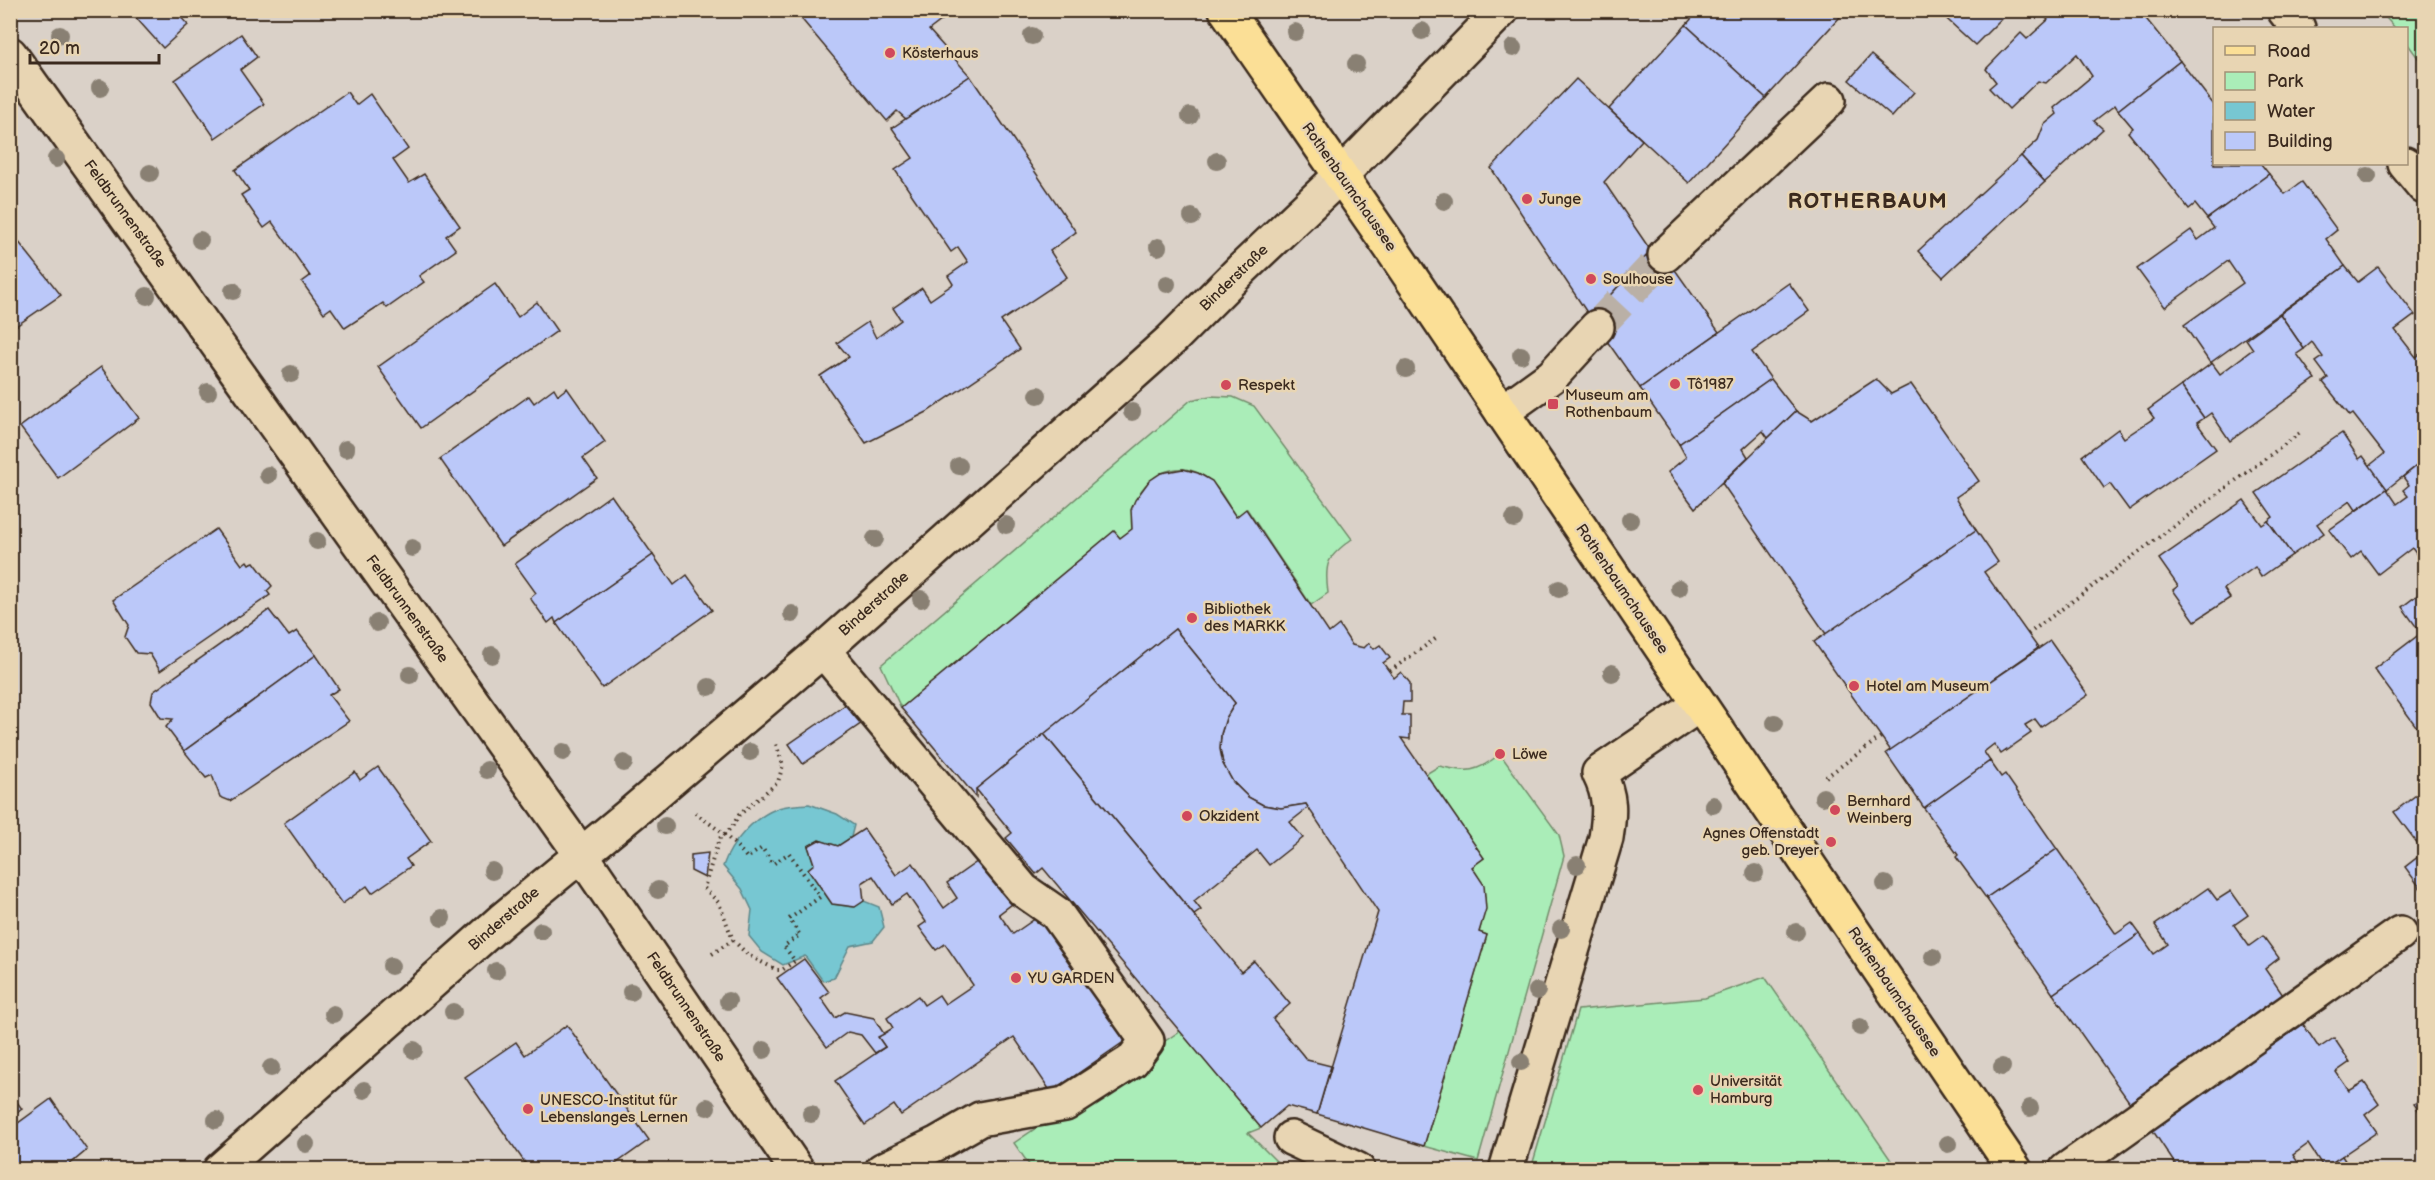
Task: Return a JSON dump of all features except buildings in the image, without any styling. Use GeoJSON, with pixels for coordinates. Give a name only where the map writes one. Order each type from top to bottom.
{"type":"FeatureCollection","features":[{"type":"Feature","properties":{"kind":"main road","name":"Rothenbaumchaussee"},"geometry":{"type":"LineString","coordinates":[[1226,10],[1341,175],[2015,1170]]}},
{"type":"Feature","properties":{"kind":"street","name":"Binderstraße"},"geometry":{"type":"LineString","coordinates":[[220,1170],[502,920],[823,650],[1171,340],[1341,175],[1502,10]]}},
{"type":"Feature","properties":{"kind":"street"},"geometry":{"type":"LineString","coordinates":[[2284,10],[2297,27]]}},
{"type":"Feature","properties":{"kind":"street","name":"Feldbrunnenstraße"},"geometry":{"type":"LineString","coordinates":[[10,54],[581,854],[797,1170]]}},
{"type":"Feature","properties":{"kind":"street"},"geometry":{"type":"LineString","coordinates":[[1665,255],[1829,100]]}},
{"type":"Feature","properties":{"kind":"street"},"geometry":{"type":"LineString","coordinates":[[2407,165],[2424,187]]}},
{"type":"Feature","properties":{"kind":"street"},"geometry":{"type":"LineString","coordinates":[[1502,412],[1552,376],[1597,327]]}},
{"type":"Feature","properties":{"kind":"street"},"geometry":{"type":"LineString","coordinates":[[823,650],[1023,890],[1056,913],[1148,1041],[1132,1061],[1065,1104],[980,1119],[938,1143],[882,1170]]}},
{"type":"Feature","properties":{"kind":"street"},"geometry":{"type":"LineString","coordinates":[[1506,1170],[1606,838],[1610,815],[1608,791],[1599,773],[1699,705]]}},
{"type":"Feature","properties":{"kind":"street"},"geometry":{"type":"LineString","coordinates":[[2066,1170],[2400,933]]}},
{"type":"Feature","properties":{"kind":"street"},"geometry":{"type":"LineString","coordinates":[[1292,1138],[1358,1170]]}},
{"type":"Feature","properties":{"kind":"path"},"geometry":{"type":"LineString","coordinates":[[2028,634],[2300,433]]}},
{"type":"Feature","properties":{"kind":"path"},"geometry":{"type":"LineString","coordinates":[[1390,671],[1438,638]]}},
{"type":"Feature","properties":{"kind":"path"},"geometry":{"type":"LineString","coordinates":[[1826,777],[1881,737]]}},
{"type":"Feature","properties":{"kind":"path"},"geometry":{"type":"LineString","coordinates":[[695,813],[725,833],[747,858],[762,848],[773,864],[789,853],[820,897],[789,919],[800,935],[784,946],[795,962],[782,970],[777,970],[747,955],[733,940],[719,903],[704,888],[719,838],[725,833],[732,827],[739,815],[778,782],[783,765],[776,744]]}},
{"type":"Feature","properties":{"kind":"path"},"geometry":{"type":"LineString","coordinates":[[712,954],[733,940]]}},
{"type":"Feature","properties":{"kind":"green space"},"geometry":{"type":"Polygon","coordinates":[[[2380,11],[2424,11],[2424,66],[2408,44],[2408,27],[2394,27],[2380,11]]]}},
{"type":"Feature","properties":{"kind":"green space"},"geometry":{"type":"Polygon","coordinates":[[[1210,396],[1233,397],[1254,406],[1352,539],[1332,556],[1329,562],[1327,567],[1328,593],[1311,605],[1247,509],[1236,517],[1221,493],[1206,478],[1186,469],[1173,469],[1150,480],[1142,490],[1135,502],[1132,529],[1120,538],[1114,531],[901,708],[881,665],[1191,400],[1210,396]]]}},
{"type":"Feature","properties":{"kind":"green space"},"geometry":{"type":"Polygon","coordinates":[[[1500,754],[1559,835],[1564,856],[1478,1161],[1424,1146],[1487,935],[1479,932],[1485,898],[1482,884],[1472,867],[1484,858],[1426,774],[1439,766],[1471,770],[1484,765],[1500,754]]]}},
{"type":"Feature","properties":{"kind":"green space","name":"Universität Hamburg"},"geometry":{"type":"Polygon","coordinates":[[[1765,977],[1897,1169],[1531,1169],[1578,1010],[1705,998],[1765,977]]]}},
{"type":"Feature","properties":{"kind":"green space"},"geometry":{"type":"Polygon","coordinates":[[[1180,1031],[1261,1128],[1248,1133],[1284,1169],[1032,1169],[1014,1143],[1180,1031]]]}},
{"type":"Feature","properties":{"kind":"water"},"geometry":{"type":"Polygon","coordinates":[[[809,804],[837,814],[854,825],[851,837],[838,846],[819,840],[808,846],[814,864],[808,869],[832,904],[854,907],[864,901],[879,907],[884,927],[873,941],[850,946],[834,978],[823,981],[805,956],[783,965],[762,952],[749,936],[752,910],[742,889],[723,866],[737,840],[759,818],[780,808],[809,804]]]}},
{"type":"Feature","properties":{"kind":"tunnel"},"geometry":{"type":"LineString","coordinates":[[1597,327],[1665,255]]}},
{"type":"Feature","properties":{"kind":"place","name":"Kösterhaus"},"geometry":{"type":"Point","coordinates":[890,53]}},
{"type":"Feature","properties":{"kind":"place","name":"Junge"},"geometry":{"type":"Point","coordinates":[1527,199]}},
{"type":"Feature","properties":{"kind":"place","name":"Soulhouse"},"geometry":{"type":"Point","coordinates":[1591,279]}},
{"type":"Feature","properties":{"kind":"place","name":"Tô1987"},"geometry":{"type":"Point","coordinates":[1675,384]}},
{"type":"Feature","properties":{"kind":"place","name":"Respekt"},"geometry":{"type":"Point","coordinates":[1226,385]}},
{"type":"Feature","properties":{"kind":"place","name":"Museum am Rothenbaum"},"geometry":{"type":"Point","coordinates":[1553,404]}},
{"type":"Feature","properties":{"kind":"place","name":"Bibliothek des MARKK"},"geometry":{"type":"Point","coordinates":[1192,618]}},
{"type":"Feature","properties":{"kind":"place","name":"Hotel am Museum"},"geometry":{"type":"Point","coordinates":[1854,686]}},
{"type":"Feature","properties":{"kind":"place","name":"Löwe"},"geometry":{"type":"Point","coordinates":[1500,754]}},
{"type":"Feature","properties":{"kind":"place","name":"Bernhard Weinberg"},"geometry":{"type":"Point","coordinates":[1835,810]}},
{"type":"Feature","properties":{"kind":"place","name":"Okzident"},"geometry":{"type":"Point","coordinates":[1187,816]}},
{"type":"Feature","properties":{"kind":"place","name":"Agnes Offenstadt geb. Dreyer"},"geometry":{"type":"Point","coordinates":[1831,842]}},
{"type":"Feature","properties":{"kind":"place","name":"YU GARDEN"},"geometry":{"type":"Point","coordinates":[1016,978]}},
{"type":"Feature","properties":{"kind":"place","name":"Universität Hamburg"},"geometry":{"type":"Point","coordinates":[1698,1090]}},
{"type":"Feature","properties":{"kind":"place","name":"UNESCO-Institut für Lebenslanges Lernen"},"geometry":{"type":"Point","coordinates":[528,1109]}},
{"type":"Feature","properties":{"kind":"district","name":"ROTHERBAUM"},"geometry":{"type":"Point","coordinates":[1868,201]}}]}
